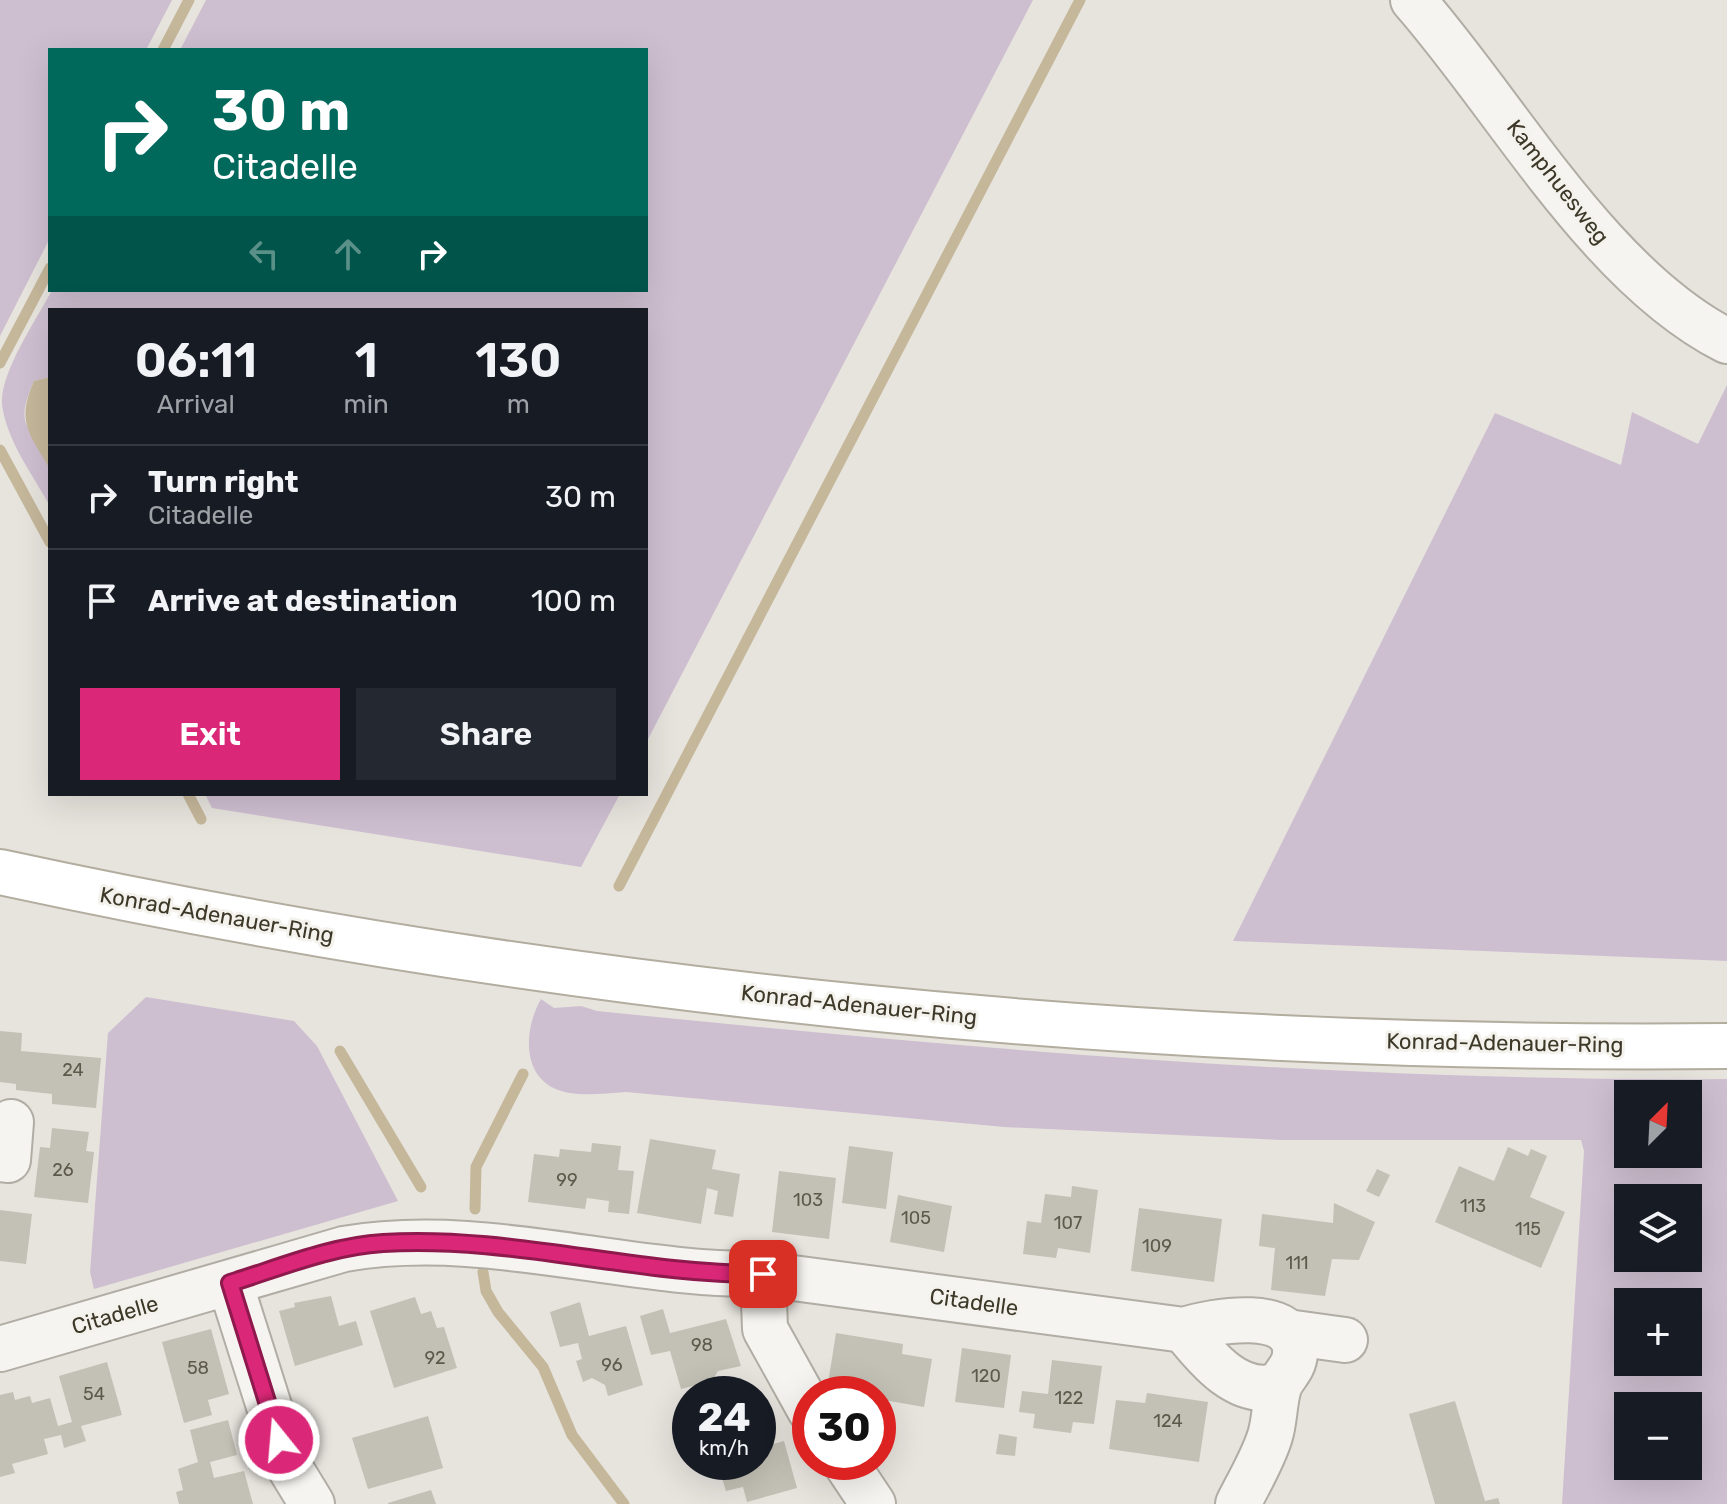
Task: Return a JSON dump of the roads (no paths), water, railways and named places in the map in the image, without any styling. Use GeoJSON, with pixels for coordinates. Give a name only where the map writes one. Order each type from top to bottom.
{"type":"FeatureCollection","features":[{"type":"Feature","properties":{"kind":"main road","name":"Konrad-Adenauer-Ring"},"geometry":{"type":"LineString","coordinates":[[0,872],[184,911],[450,955],[719,991],[935,1014],[1400,1041],[1727,1046]]}},
{"type":"Feature","properties":{"kind":"street","name":"Kamphuesweg"},"geometry":{"type":"LineString","coordinates":[[1413,0],[1625,266],[1672,305],[1727,341]]}},
{"type":"Feature","properties":{"kind":"street","name":"Citadelle"},"geometry":{"type":"LineString","coordinates":[[0,1349],[344,1249],[421,1242],[573,1254],[720,1274],[763,1274],[1184,1330],[1214,1321],[1253,1320],[1287,1332],[1345,1340]]}},
{"type":"Feature","properties":{"kind":"street"},"geometry":{"type":"LineString","coordinates":[[763,1274],[765,1329],[792,1378]]}},
{"type":"Feature","properties":{"kind":"street"},"geometry":{"type":"LineString","coordinates":[[230,1283],[287,1463],[312,1504]]}},
{"type":"Feature","properties":{"kind":"street"},"geometry":{"type":"LineString","coordinates":[[1184,1330],[1221,1370],[1247,1386],[1265,1390],[1279,1385],[1292,1370],[1294,1343],[1287,1332]]}},
{"type":"Feature","properties":{"kind":"street"},"geometry":{"type":"LineString","coordinates":[[1238,1504],[1270,1437],[1279,1385]]}},
{"type":"Feature","properties":{"kind":"street"},"geometry":{"type":"LineString","coordinates":[[857,1480],[873,1504]]}},
{"type":"Feature","properties":{"kind":"waterway"},"geometry":{"type":"LineString","coordinates":[[164,48],[189,0]]}},
{"type":"Feature","properties":{"kind":"waterway"},"geometry":{"type":"LineString","coordinates":[[619,886],[1080,0]]}},
{"type":"Feature","properties":{"kind":"waterway"},"geometry":{"type":"LineString","coordinates":[[0,363],[48,272]]}},
{"type":"Feature","properties":{"kind":"waterway"},"geometry":{"type":"LineString","coordinates":[[0,450],[48,538]]}},
{"type":"Feature","properties":{"kind":"waterway"},"geometry":{"type":"LineString","coordinates":[[189,796],[201,819]]}},
{"type":"Feature","properties":{"kind":"waterway"},"geometry":{"type":"LineString","coordinates":[[340,1051],[421,1187]]}},
{"type":"Feature","properties":{"kind":"waterway"},"geometry":{"type":"LineString","coordinates":[[475,1209],[476,1167],[523,1074]]}},
{"type":"Feature","properties":{"kind":"waterway"},"geometry":{"type":"LineString","coordinates":[[483,1272],[486,1291],[498,1312],[543,1367],[572,1435],[624,1504]]}}]}
